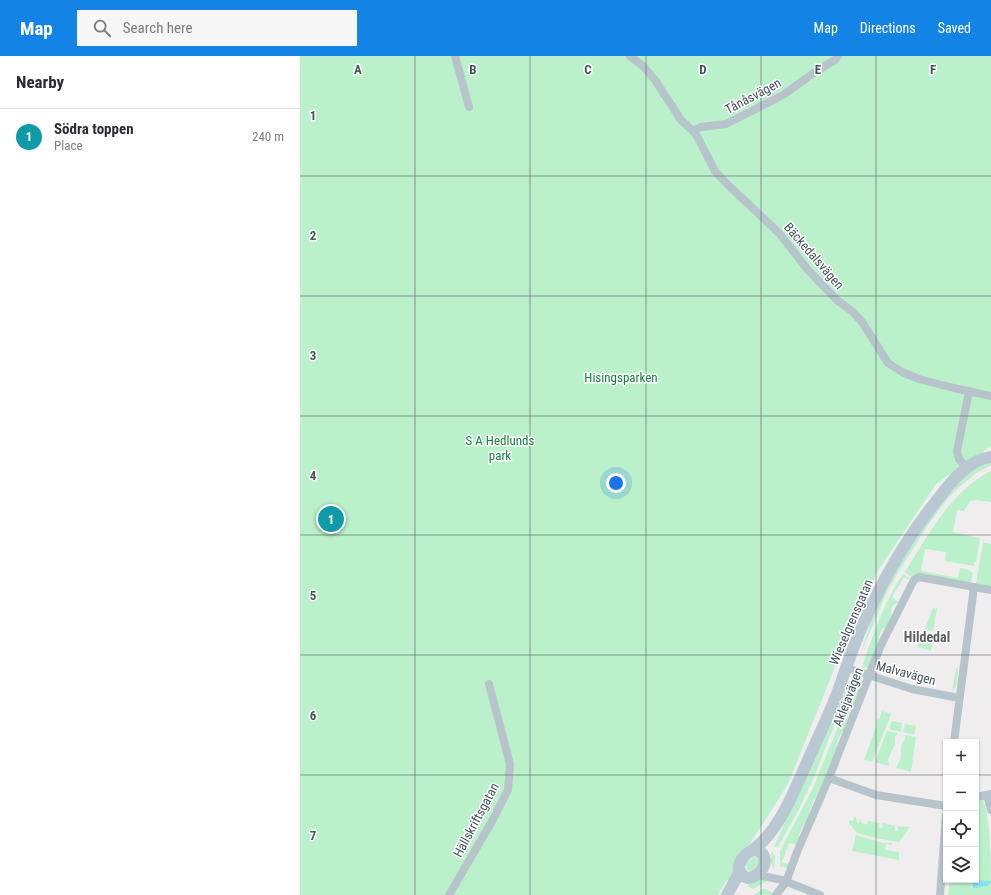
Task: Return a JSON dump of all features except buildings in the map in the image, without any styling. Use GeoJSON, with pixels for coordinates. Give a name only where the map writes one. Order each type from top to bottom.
{"type":"FeatureCollection","features":[{"type":"Feature","properties":{"kind":"street"},"geometry":{"type":"LineString","coordinates":[[455,56],[469,107]]}},
{"type":"Feature","properties":{"kind":"street","name":"Bäckedalsvägen"},"geometry":{"type":"LineString","coordinates":[[630,56],[655,80],[681,120],[693,131],[715,171],[779,233],[808,270],[838,300],[853,312],[862,322],[888,363],[902,372],[919,379],[991,396]]}},
{"type":"Feature","properties":{"kind":"street","name":"Tånåsvägen"},"geometry":{"type":"LineString","coordinates":[[693,131],[701,127],[726,124],[783,95],[815,72],[835,60],[838,56]]}},
{"type":"Feature","properties":{"kind":"street"},"geometry":{"type":"LineString","coordinates":[[967,468],[959,459],[957,451],[969,392]]}},
{"type":"Feature","properties":{"kind":"street","name":"Wieselgrensgatan"},"geometry":{"type":"LineString","coordinates":[[727,895],[740,871],[740,865],[743,857],[761,844],[778,822],[790,800],[821,731],[865,619],[880,588],[899,555],[917,527],[954,479],[967,468],[989,455]]}},
{"type":"Feature","properties":{"kind":"street","name":"Aklejavägen"},"geometry":{"type":"LineString","coordinates":[[776,895],[784,881],[829,778],[882,642],[905,596],[916,578],[919,577],[991,590]]}},
{"type":"Feature","properties":{"kind":"street"},"geometry":{"type":"LineString","coordinates":[[954,739],[974,587]]}},
{"type":"Feature","properties":{"kind":"street","name":"Malvavägen"},"geometry":{"type":"LineString","coordinates":[[847,668],[912,689],[959,698]]}},
{"type":"Feature","properties":{"kind":"street","name":"Hällskriftsgatan"},"geometry":{"type":"LineString","coordinates":[[449,895],[504,800],[508,790],[510,764],[489,684]]}},
{"type":"Feature","properties":{"kind":"street"},"geometry":{"type":"LineString","coordinates":[[829,778],[876,795],[943,806]]}},
{"type":"Feature","properties":{"kind":"street"},"geometry":{"type":"LineString","coordinates":[[979,796],[989,794],[991,810]]}},
{"type":"Feature","properties":{"kind":"street","name":"Wieselgrensgatan"},"geometry":{"type":"LineString","coordinates":[[735,895],[760,868],[776,832],[778,822]]}},
{"type":"Feature","properties":{"kind":"street"},"geometry":{"type":"LineString","coordinates":[[940,895],[944,847]]}},
{"type":"Feature","properties":{"kind":"street"},"geometry":{"type":"LineString","coordinates":[[753,850],[761,852],[760,868]]}},
{"type":"Feature","properties":{"kind":"street"},"geometry":{"type":"LineString","coordinates":[[760,868],[784,881],[820,895]]}},
{"type":"Feature","properties":{"kind":"street"},"geometry":{"type":"LineString","coordinates":[[740,871],[743,876],[760,868]]}},
{"type":"Feature","properties":{"kind":"green space","name":"S A Hedlunds park"},"geometry":{"type":"Polygon","coordinates":[[[300,56],[991,56],[991,446],[936,484],[877,572],[841,652],[788,784],[734,869],[731,878],[726,881],[718,895],[300,895],[300,56]]]}},
{"type":"Feature","properties":{"kind":"green space"},"geometry":{"type":"Polygon","coordinates":[[[991,461],[991,465],[975,474],[948,498],[928,525],[886,594],[861,653],[879,601],[891,578],[935,508],[966,475],[991,461]]]}},
{"type":"Feature","properties":{"kind":"green space"},"geometry":{"type":"Polygon","coordinates":[[[991,471],[991,502],[977,500],[970,501],[964,511],[957,510],[953,532],[980,538],[976,562],[974,562],[975,566],[945,561],[946,552],[925,549],[921,571],[958,578],[960,568],[962,568],[973,573],[971,582],[912,577],[905,572],[932,529],[952,502],[964,490],[991,471]]]}},
{"type":"Feature","properties":{"kind":"green space"},"geometry":{"type":"Polygon","coordinates":[[[984,538],[984,543],[991,544],[991,588],[976,583],[984,538]]]}},
{"type":"Feature","properties":{"kind":"green space"},"geometry":{"type":"Polygon","coordinates":[[[903,574],[910,580],[904,577],[892,597],[898,602],[892,607],[889,620],[885,628],[882,629],[869,667],[862,668],[885,607],[903,574]]]}},
{"type":"Feature","properties":{"kind":"green space"},"geometry":{"type":"Polygon","coordinates":[[[933,608],[937,609],[933,631],[925,629],[933,608]]]}},
{"type":"Feature","properties":{"kind":"green space"},"geometry":{"type":"Polygon","coordinates":[[[922,635],[933,638],[931,651],[917,647],[922,635]]]}},
{"type":"Feature","properties":{"kind":"green space"},"geometry":{"type":"Polygon","coordinates":[[[956,668],[958,669],[956,686],[952,692],[956,668]]]}},
{"type":"Feature","properties":{"kind":"green space"},"geometry":{"type":"Polygon","coordinates":[[[859,676],[862,678],[863,684],[855,703],[852,705],[847,719],[848,723],[845,730],[841,733],[836,746],[838,748],[818,798],[814,799],[809,813],[810,816],[799,834],[800,839],[797,845],[789,843],[782,862],[790,865],[788,868],[780,866],[780,851],[813,788],[859,676]]]}},
{"type":"Feature","properties":{"kind":"green space"},"geometry":{"type":"Polygon","coordinates":[[[853,677],[814,777],[798,811],[779,845],[774,847],[850,679],[853,677]]]}},
{"type":"Feature","properties":{"kind":"green space"},"geometry":{"type":"Polygon","coordinates":[[[882,711],[891,714],[872,762],[864,760],[877,724],[877,719],[879,719],[882,711]]]}},
{"type":"Feature","properties":{"kind":"green space"},"geometry":{"type":"Polygon","coordinates":[[[892,721],[902,723],[901,732],[889,729],[892,721]]]}},
{"type":"Feature","properties":{"kind":"green space"},"geometry":{"type":"Polygon","coordinates":[[[905,724],[916,726],[914,735],[903,732],[905,724]]]}},
{"type":"Feature","properties":{"kind":"green space"},"geometry":{"type":"Polygon","coordinates":[[[887,731],[898,733],[895,737],[895,745],[888,760],[889,766],[875,762],[887,731]]]}},
{"type":"Feature","properties":{"kind":"green space"},"geometry":{"type":"Polygon","coordinates":[[[905,735],[916,737],[911,772],[896,768],[901,758],[901,746],[905,739],[905,735]]]}},
{"type":"Feature","properties":{"kind":"green space"},"geometry":{"type":"Polygon","coordinates":[[[979,799],[983,800],[988,819],[991,895],[948,895],[950,883],[979,883],[979,799]]]}},
{"type":"Feature","properties":{"kind":"green space"},"geometry":{"type":"Polygon","coordinates":[[[854,817],[856,817],[856,821],[858,823],[861,819],[861,822],[867,825],[868,821],[880,823],[879,828],[882,828],[883,823],[895,826],[895,831],[898,831],[898,826],[910,827],[899,842],[876,838],[857,833],[849,823],[849,820],[853,821],[854,817]]]}},
{"type":"Feature","properties":{"kind":"green space"},"geometry":{"type":"Polygon","coordinates":[[[856,835],[883,843],[892,843],[892,845],[886,844],[885,850],[899,852],[899,860],[852,851],[856,835]]]}},
{"type":"Feature","properties":{"kind":"green space"},"geometry":{"type":"Polygon","coordinates":[[[772,851],[775,856],[774,870],[770,861],[772,851]]]}},
{"type":"Feature","properties":{"kind":"green space"},"geometry":{"type":"Polygon","coordinates":[[[753,857],[756,857],[759,860],[759,863],[752,871],[749,871],[746,864],[753,857]]]}},
{"type":"Feature","properties":{"kind":"green space"},"geometry":{"type":"Polygon","coordinates":[[[762,879],[767,881],[753,889],[747,886],[754,881],[762,879]]]}},
{"type":"Feature","properties":{"kind":"green space"},"geometry":{"type":"Polygon","coordinates":[[[762,889],[766,889],[773,893],[773,895],[754,895],[762,889]]]}},
{"type":"Feature","properties":{"kind":"water"},"geometry":{"type":"Polygon","coordinates":[[[979,880],[991,881],[988,886],[973,888],[973,883],[979,883],[979,880]]]}},
{"type":"Feature","properties":{"kind":"place","name":"Södra toppen"},"geometry":{"type":"Point","coordinates":[331,519]}},
{"type":"Feature","properties":{"kind":"district","name":"Hildedal"},"geometry":{"type":"Point","coordinates":[927,637]}},
{"type":"Feature","properties":{"kind":"park label","name":"Hisingsparken"},"geometry":{"type":"Point","coordinates":[621,377]}}]}
